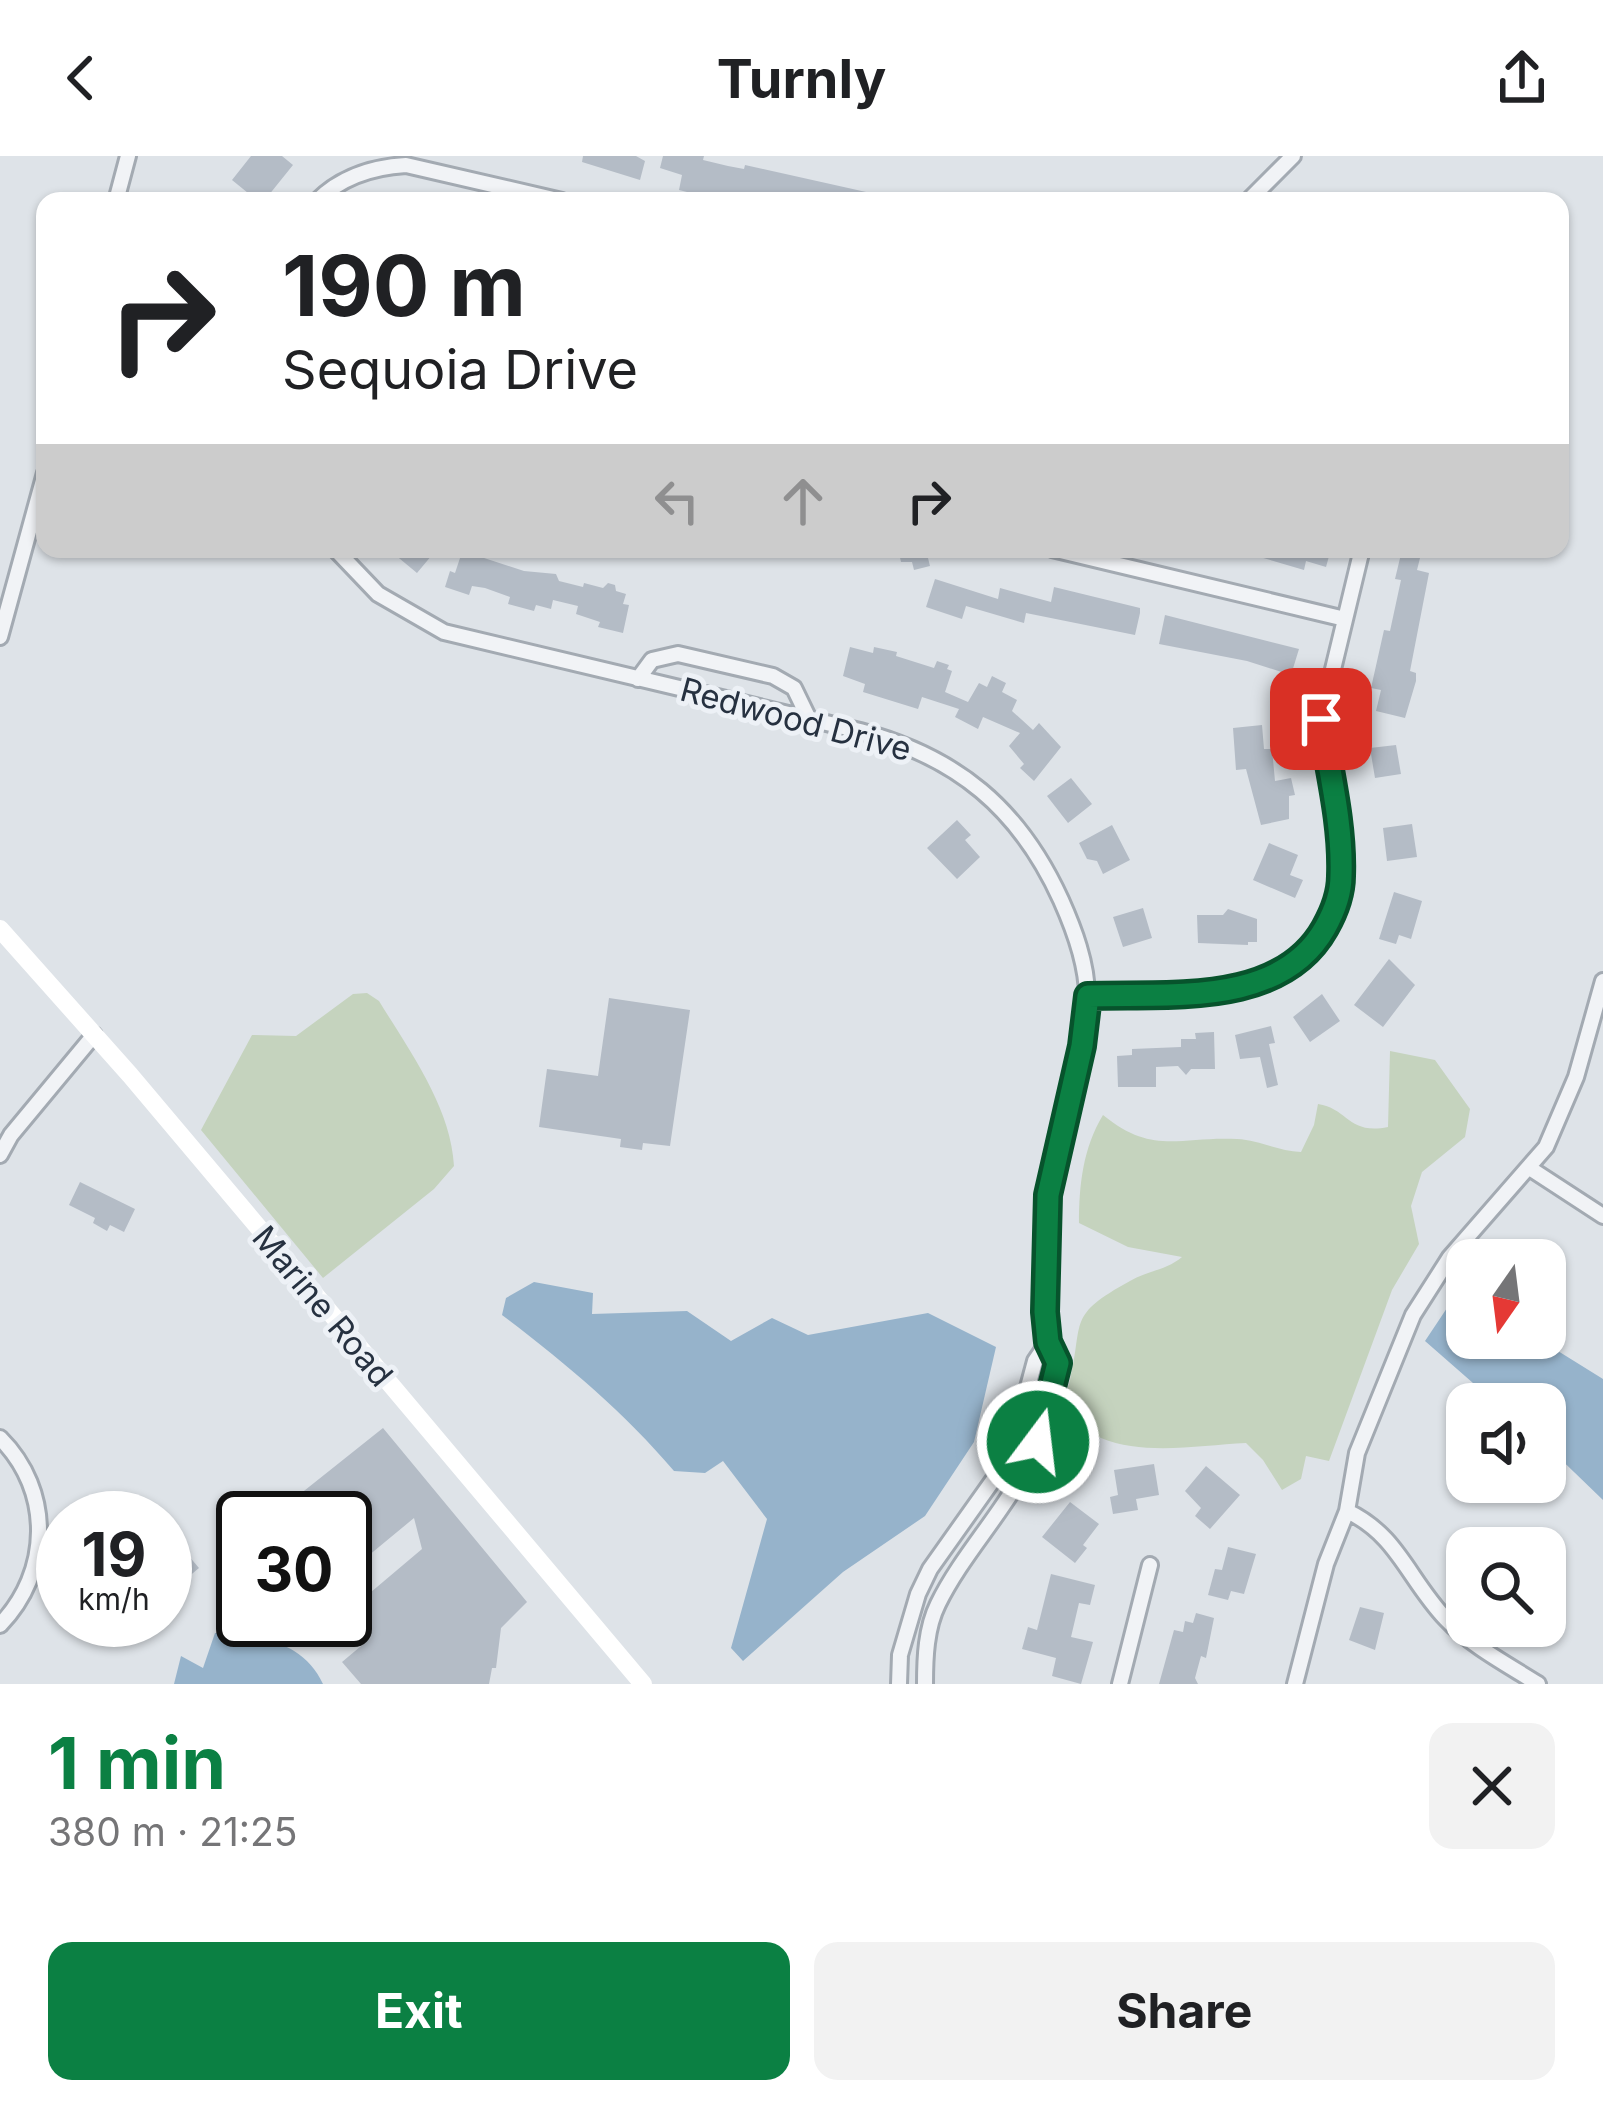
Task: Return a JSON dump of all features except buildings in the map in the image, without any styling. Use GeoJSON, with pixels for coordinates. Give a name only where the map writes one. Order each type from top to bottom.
{"type":"FeatureCollection","features":[{"type":"Feature","properties":{"kind":"main road","name":"Marine Road"},"geometry":{"type":"LineString","coordinates":[[0,929],[643,1684]]}},
{"type":"Feature","properties":{"kind":"street"},"geometry":{"type":"LineString","coordinates":[[118,192],[128,156]]}},
{"type":"Feature","properties":{"kind":"street"},"geometry":{"type":"LineString","coordinates":[[1256,192],[1294,156]]}},
{"type":"Feature","properties":{"kind":"street"},"geometry":{"type":"LineString","coordinates":[[327,192],[384,166],[406,165],[523,192]]}},
{"type":"Feature","properties":{"kind":"street"},"geometry":{"type":"LineString","coordinates":[[0,638],[36,506]]}},
{"type":"Feature","properties":{"kind":"street","name":"Redwood Drive"},"geometry":{"type":"LineString","coordinates":[[344,558],[378,594],[431,627],[464,638],[919,749],[967,777],[988,796],[1027,838],[1056,888],[1077,940],[1088,996],[1082,1046],[1048,1195],[1043,1284],[1048,1342],[1058,1363],[1038,1442],[993,1522],[936,1607],[925,1684]]}},
{"type":"Feature","properties":{"kind":"street"},"geometry":{"type":"LineString","coordinates":[[1090,558],[1346,619]]}},
{"type":"Feature","properties":{"kind":"street"},"geometry":{"type":"LineString","coordinates":[[1088,996],[1243,987],[1290,967],[1316,943],[1333,914],[1342,874],[1321,719],[1360,558]]}},
{"type":"Feature","properties":{"kind":"street"},"geometry":{"type":"LineString","coordinates":[[638,679],[652,660],[679,654],[773,676],[794,688],[809,719]]}},
{"type":"Feature","properties":{"kind":"street"},"geometry":{"type":"LineString","coordinates":[[1295,1684],[1326,1564],[1347,1510],[1357,1453],[1413,1315],[1450,1257],[1531,1169],[1559,1123],[1603,981]]}},
{"type":"Feature","properties":{"kind":"street"},"geometry":{"type":"LineString","coordinates":[[0,1154],[94,1035]]}},
{"type":"Feature","properties":{"kind":"street"},"geometry":{"type":"LineString","coordinates":[[1531,1169],[1603,1216]]}},
{"type":"Feature","properties":{"kind":"street","name":"Redwood Drive"},"geometry":{"type":"LineString","coordinates":[[899,1684],[900,1655],[918,1594],[930,1569],[996,1476],[1017,1428],[1035,1361],[1048,1342]]}},
{"type":"Feature","properties":{"kind":"street"},"geometry":{"type":"LineString","coordinates":[[0,1438],[29,1479],[40,1536],[26,1591],[0,1625]]}},
{"type":"Feature","properties":{"kind":"street"},"geometry":{"type":"LineString","coordinates":[[1347,1510],[1390,1540],[1405,1569],[1452,1625],[1538,1684]]}},
{"type":"Feature","properties":{"kind":"street"},"geometry":{"type":"LineString","coordinates":[[1120,1684],[1150,1565]]}},
{"type":"Feature","properties":{"kind":"green space"},"geometry":{"type":"Polygon","coordinates":[[[367,993],[379,1001],[427,1080],[445,1122],[454,1166],[434,1189],[323,1278],[201,1130],[252,1035],[296,1036],[353,994],[367,993]]]}},
{"type":"Feature","properties":{"kind":"green space"},"geometry":{"type":"Polygon","coordinates":[[[1390,1051],[1435,1060],[1470,1109],[1465,1137],[1422,1172],[1411,1206],[1419,1244],[1392,1290],[1329,1461],[1306,1456],[1301,1479],[1282,1490],[1246,1443],[1136,1447],[1086,1429],[1063,1408],[1081,1322],[1110,1293],[1182,1257],[1128,1247],[1079,1223],[1084,1167],[1103,1115],[1152,1140],[1237,1139],[1301,1152],[1318,1104],[1356,1125],[1388,1127],[1390,1051]]]}},
{"type":"Feature","properties":{"kind":"water"},"geometry":{"type":"Polygon","coordinates":[[[534,1282],[593,1293],[592,1314],[687,1311],[731,1341],[772,1318],[808,1335],[928,1313],[996,1347],[974,1442],[925,1516],[843,1572],[743,1661],[731,1648],[767,1519],[723,1461],[705,1473],[674,1471],[592,1388],[502,1315],[506,1298],[534,1282]]]}},
{"type":"Feature","properties":{"kind":"water"},"geometry":{"type":"Polygon","coordinates":[[[1446,1310],[1446,1359],[1566,1356],[1603,1379],[1603,1500],[1566,1464],[1566,1383],[1473,1383],[1425,1341],[1446,1310]]]}},
{"type":"Feature","properties":{"kind":"water"},"geometry":{"type":"Polygon","coordinates":[[[216,1633],[216,1647],[286,1647],[304,1658],[323,1684],[174,1684],[181,1656],[203,1668],[216,1633]]]}},
{"type":"Feature","properties":{"kind":"route"},"geometry":{"type":"LineString","coordinates":[[1038,1442],[1058,1363],[1048,1342],[1043,1284],[1048,1195],[1074,1087],[1088,996],[1243,987],[1290,967],[1316,943],[1333,914],[1342,874],[1321,719]]}}]}
